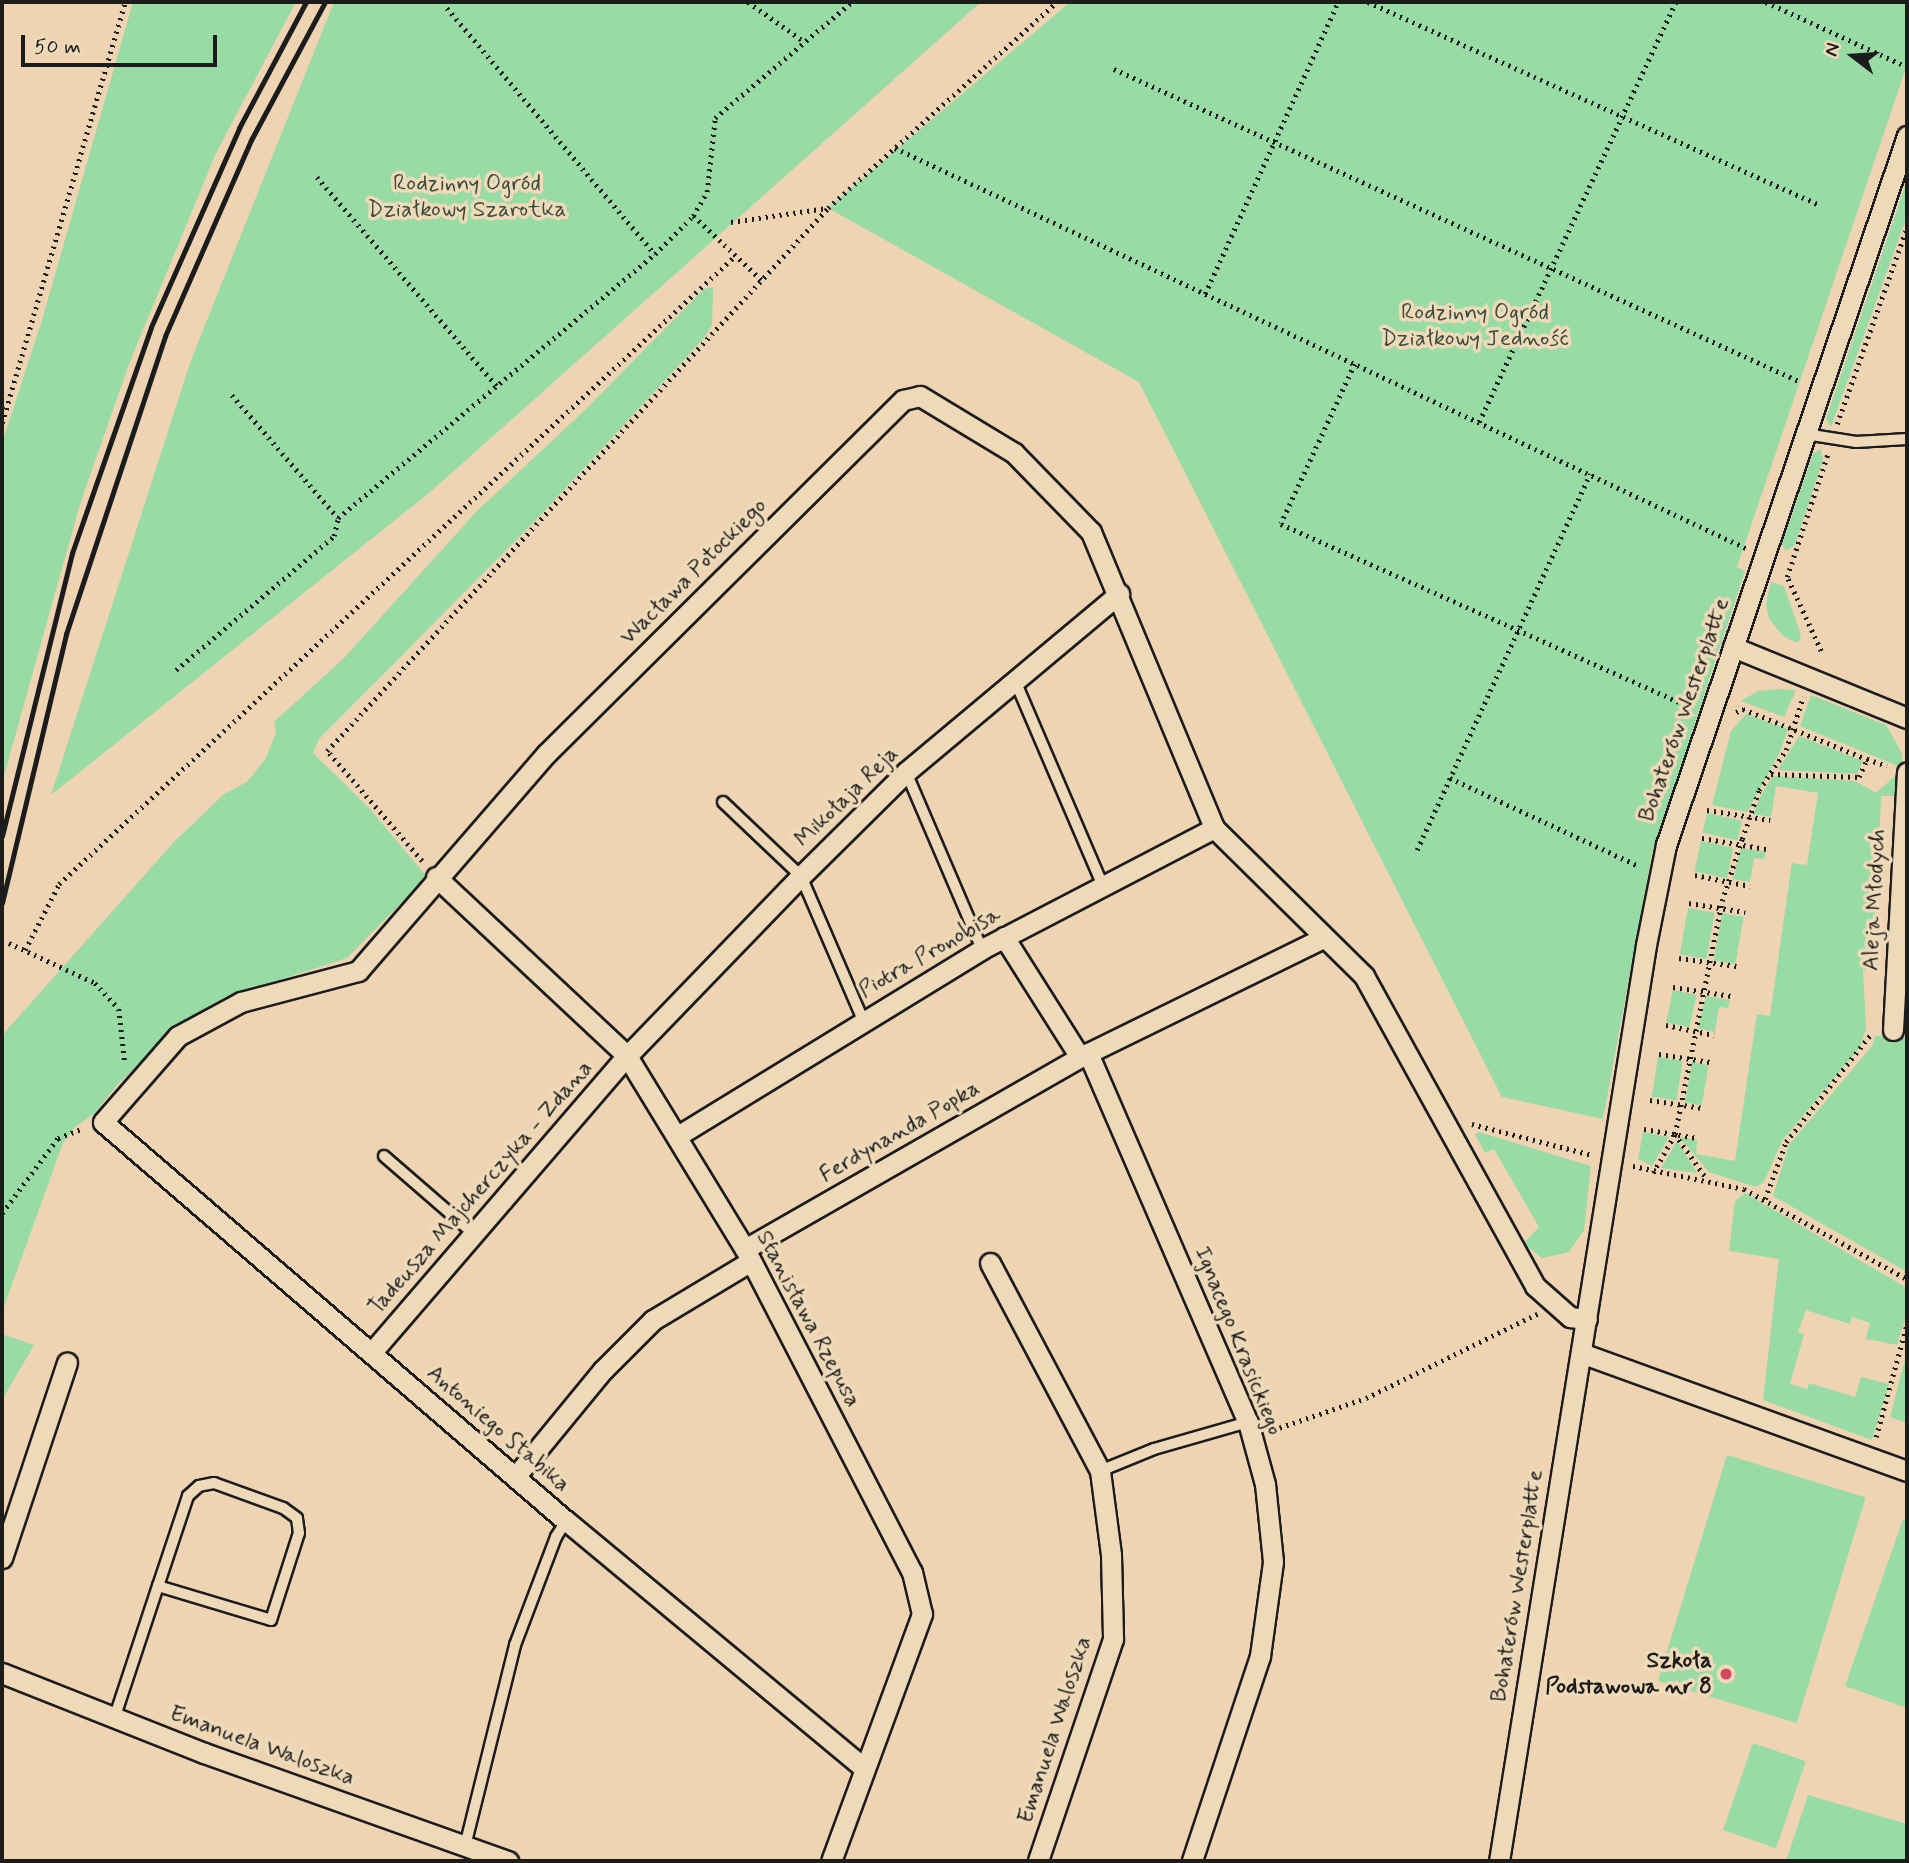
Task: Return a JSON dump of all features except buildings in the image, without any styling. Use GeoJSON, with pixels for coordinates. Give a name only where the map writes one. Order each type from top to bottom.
{"type":"FeatureCollection","features":[{"type":"Feature","properties":{"kind":"street","name":"Bohaterów Westerplatte"},"geometry":{"type":"LineString","coordinates":[[1499,1861],[1646,945],[1666,845],[1907,136]]}},
{"type":"Feature","properties":{"kind":"street","name":"Wacława Potockiego"},"geometry":{"type":"LineString","coordinates":[[103,1122],[178,1036],[241,1002],[358,971],[436,877],[546,754],[903,400],[920,396],[1014,453],[1091,532],[1214,828]]}},
{"type":"Feature","properties":{"kind":"street","name":"Mikołaja Reja"},"geometry":{"type":"LineString","coordinates":[[627,1056],[800,876],[906,772],[1119,594]]}},
{"type":"Feature","properties":{"kind":"street"},"geometry":{"type":"LineString","coordinates":[[1732,648],[1907,718]]}},
{"type":"Feature","properties":{"kind":"street","name":"Aleja Młodych"},"geometry":{"type":"LineString","coordinates":[[1893,1030],[1907,773]]}},
{"type":"Feature","properties":{"kind":"street"},"geometry":{"type":"LineString","coordinates":[[1214,828],[1364,976],[1535,1286],[1570,1317],[1587,1319]]}},
{"type":"Feature","properties":{"kind":"street","name":"Piotra Pronobisa"},"geometry":{"type":"LineString","coordinates":[[679,1135],[982,949],[1104,888],[1214,828]]}},
{"type":"Feature","properties":{"kind":"street","name":"Stanisława Rzepusa"},"geometry":{"type":"LineString","coordinates":[[436,877],[627,1056],[679,1135],[748,1255],[912,1572],[922,1614],[831,1861]]}},
{"type":"Feature","properties":{"kind":"street","name":"Ignacego Krasickiego"},"geometry":{"type":"LineString","coordinates":[[1004,937],[1084,1055],[1250,1429],[1265,1484],[1273,1562],[1260,1656],[1192,1861]]}},
{"type":"Feature","properties":{"kind":"street","name":"Ferdynanda Popka"},"geometry":{"type":"LineString","coordinates":[[515,1477],[603,1370],[653,1320],[748,1255],[1084,1055],[1323,937]]}},
{"type":"Feature","properties":{"kind":"street","name":"Tadeusza Majcherczyka - Zdana"},"geometry":{"type":"LineString","coordinates":[[372,1352],[627,1056]]}},
{"type":"Feature","properties":{"kind":"street","name":"Antoniego Stabika"},"geometry":{"type":"LineString","coordinates":[[103,1122],[566,1521],[864,1768]]}},
{"type":"Feature","properties":{"kind":"street","name":"Emanuela Waloszka"},"geometry":{"type":"LineString","coordinates":[[990,1263],[1100,1471],[1111,1555],[1113,1639],[1038,1861]]}},
{"type":"Feature","properties":{"kind":"street"},"geometry":{"type":"LineString","coordinates":[[1581,1353],[1907,1471]]}},
{"type":"Feature","properties":{"kind":"street"},"geometry":{"type":"LineString","coordinates":[[2,1558],[68,1363]]}},
{"type":"Feature","properties":{"kind":"street","name":"Emanuela Waloszka"},"geometry":{"type":"LineString","coordinates":[[2,1673],[204,1753],[508,1861]]}},
{"type":"Feature","properties":{"kind":"lane"},"geometry":{"type":"LineString","coordinates":[[1805,434],[1832,439],[1907,439]]}},
{"type":"Feature","properties":{"kind":"lane"},"geometry":{"type":"LineString","coordinates":[[1016,682],[1104,888]]}},
{"type":"Feature","properties":{"kind":"lane"},"geometry":{"type":"LineString","coordinates":[[906,772],[982,949]]}},
{"type":"Feature","properties":{"kind":"lane"},"geometry":{"type":"LineString","coordinates":[[723,802],[800,876],[863,1020]]}},
{"type":"Feature","properties":{"kind":"lane"},"geometry":{"type":"LineString","coordinates":[[384,1156],[474,1234]]}},
{"type":"Feature","properties":{"kind":"lane"},"geometry":{"type":"LineString","coordinates":[[1100,1471],[1154,1449],[1250,1429]]}},
{"type":"Feature","properties":{"kind":"lane"},"geometry":{"type":"LineString","coordinates":[[115,1716],[158,1586],[188,1496],[199,1486],[215,1483],[283,1508],[298,1518],[299,1533],[271,1620],[158,1586]]}},
{"type":"Feature","properties":{"kind":"lane"},"geometry":{"type":"LineString","coordinates":[[465,1846],[515,1645],[566,1521]]}},
{"type":"Feature","properties":{"kind":"path"},"geometry":{"type":"LineString","coordinates":[[2,423],[125,2]]}},
{"type":"Feature","properties":{"kind":"path"},"geometry":{"type":"LineString","coordinates":[[748,2],[805,42]]}},
{"type":"Feature","properties":{"kind":"path"},"geometry":{"type":"LineString","coordinates":[[177,670],[334,536],[338,518],[655,254],[693,216],[707,192],[715,118],[852,2]]}},
{"type":"Feature","properties":{"kind":"path"},"geometry":{"type":"LineString","coordinates":[[436,877],[327,751],[828,208],[1057,2]]}},
{"type":"Feature","properties":{"kind":"path"},"geometry":{"type":"LineString","coordinates":[[1205,294],[1338,2]]}},
{"type":"Feature","properties":{"kind":"path"},"geometry":{"type":"LineString","coordinates":[[1368,2],[1621,119],[1820,205]]}},
{"type":"Feature","properties":{"kind":"path"},"geometry":{"type":"LineString","coordinates":[[1479,422],[1676,2]]}},
{"type":"Feature","properties":{"kind":"path"},"geometry":{"type":"LineString","coordinates":[[1766,2],[1907,67]]}},
{"type":"Feature","properties":{"kind":"path"},"geometry":{"type":"LineString","coordinates":[[447,8],[655,254]]}},
{"type":"Feature","properties":{"kind":"path"},"geometry":{"type":"LineString","coordinates":[[1114,69],[1275,139],[1551,269],[1804,383]]}},
{"type":"Feature","properties":{"kind":"path"},"geometry":{"type":"LineString","coordinates":[[895,148],[1746,548]]}},
{"type":"Feature","properties":{"kind":"path"},"geometry":{"type":"LineString","coordinates":[[317,177],[497,386]]}},
{"type":"Feature","properties":{"kind":"path"},"geometry":{"type":"LineString","coordinates":[[731,222],[828,208]]}},
{"type":"Feature","properties":{"kind":"path"},"geometry":{"type":"LineString","coordinates":[[693,216],[761,280]]}},
{"type":"Feature","properties":{"kind":"path"},"geometry":{"type":"LineString","coordinates":[[1821,651],[1787,577],[1832,439],[1907,227]]}},
{"type":"Feature","properties":{"kind":"path"},"geometry":{"type":"LineString","coordinates":[[25,950],[59,884],[735,256]]}},
{"type":"Feature","properties":{"kind":"path"},"geometry":{"type":"LineString","coordinates":[[1355,364],[1281,524],[1694,709]]}},
{"type":"Feature","properties":{"kind":"path"},"geometry":{"type":"LineString","coordinates":[[232,395],[338,518]]}},
{"type":"Feature","properties":{"kind":"path"},"geometry":{"type":"LineString","coordinates":[[1417,850],[1590,474]]}},
{"type":"Feature","properties":{"kind":"path"},"geometry":{"type":"LineString","coordinates":[[1653,1173],[1675,1134],[1721,908],[1740,845],[1749,817],[1786,750],[1791,726],[1805,691]]}},
{"type":"Feature","properties":{"kind":"path"},"geometry":{"type":"LineString","coordinates":[[1729,719],[1743,709],[1907,773]]}},
{"type":"Feature","properties":{"kind":"path"},"geometry":{"type":"LineString","coordinates":[[1771,774],[1859,777],[1867,759]]}},
{"type":"Feature","properties":{"kind":"path"},"geometry":{"type":"LineString","coordinates":[[1450,778],[1643,868]]}},
{"type":"Feature","properties":{"kind":"path"},"geometry":{"type":"LineString","coordinates":[[1705,796],[1704,809],[1770,820]]}},
{"type":"Feature","properties":{"kind":"path"},"geometry":{"type":"LineString","coordinates":[[1702,838],[1766,849]]}},
{"type":"Feature","properties":{"kind":"path"},"geometry":{"type":"LineString","coordinates":[[1695,875],[1750,886]]}},
{"type":"Feature","properties":{"kind":"path"},"geometry":{"type":"LineString","coordinates":[[1689,903],[1745,912]]}},
{"type":"Feature","properties":{"kind":"path"},"geometry":{"type":"LineString","coordinates":[[9,943],[95,983],[119,1009],[128,1094]]}},
{"type":"Feature","properties":{"kind":"path"},"geometry":{"type":"LineString","coordinates":[[1679,958],[1736,966]]}},
{"type":"Feature","properties":{"kind":"path"},"geometry":{"type":"LineString","coordinates":[[1673,987],[1731,996]]}},
{"type":"Feature","properties":{"kind":"path"},"geometry":{"type":"LineString","coordinates":[[1666,1025],[1714,1035]]}},
{"type":"Feature","properties":{"kind":"path"},"geometry":{"type":"LineString","coordinates":[[1765,1199],[1786,1142],[1867,1043],[1873,1029]]}},
{"type":"Feature","properties":{"kind":"path"},"geometry":{"type":"LineString","coordinates":[[1659,1054],[1710,1062]]}},
{"type":"Feature","properties":{"kind":"path"},"geometry":{"type":"LineString","coordinates":[[1650,1100],[1702,1108]]}},
{"type":"Feature","properties":{"kind":"path"},"geometry":{"type":"LineString","coordinates":[[1442,1116],[1600,1157]]}},
{"type":"Feature","properties":{"kind":"path"},"geometry":{"type":"LineString","coordinates":[[2,1213],[58,1138],[103,1122]]}},
{"type":"Feature","properties":{"kind":"path"},"geometry":{"type":"LineString","coordinates":[[1644,1129],[1697,1138]]}},
{"type":"Feature","properties":{"kind":"path"},"geometry":{"type":"LineString","coordinates":[[1675,1134],[1707,1180]]}},
{"type":"Feature","properties":{"kind":"path"},"geometry":{"type":"LineString","coordinates":[[1629,1165],[1653,1173],[1707,1180],[1765,1199],[1907,1279]]}},
{"type":"Feature","properties":{"kind":"path"},"geometry":{"type":"LineString","coordinates":[[1250,1429],[1366,1398],[1555,1306]]}},
{"type":"Feature","properties":{"kind":"path"},"geometry":{"type":"LineString","coordinates":[[1874,1444],[1907,1324]]}},
{"type":"Feature","properties":{"kind":"green space"},"geometry":{"type":"Polygon","coordinates":[[[133,2],[296,2],[216,153],[129,364],[80,504],[2,783],[2,443],[42,320],[133,2]]]}},
{"type":"Feature","properties":{"kind":"green space","name":"Rodzinny Ogród Działkowy Szarotka"},"geometry":{"type":"Polygon","coordinates":[[[334,2],[981,2],[429,493],[51,795],[191,360],[334,2]]]}},
{"type":"Feature","properties":{"kind":"green space","name":"Rodzinny Ogród Działkowy Jedność"},"geometry":{"type":"Polygon","coordinates":[[[1070,2],[1907,2],[1907,65],[1737,567],[1745,571],[1652,853],[1603,1119],[1502,1097],[1139,382],[828,208],[1070,2]]]}},
{"type":"Feature","properties":{"kind":"green space"},"geometry":{"type":"Polygon","coordinates":[[[1907,180],[1907,216],[1831,427],[1826,419],[1907,180]]]}},
{"type":"Feature","properties":{"kind":"green space"},"geometry":{"type":"Polygon","coordinates":[[[713,287],[712,325],[704,338],[536,520],[319,739],[313,753],[369,808],[427,877],[347,958],[224,998],[202,1011],[171,1035],[117,1085],[94,1114],[76,1126],[63,1143],[2,1312],[2,1039],[6,1031],[173,843],[224,794],[247,782],[266,758],[276,732],[274,722],[343,659],[477,511],[585,410],[704,289],[713,287]]]}},
{"type":"Feature","properties":{"kind":"green space"},"geometry":{"type":"Polygon","coordinates":[[[1821,449],[1823,460],[1795,545],[1786,551],[1782,544],[1813,454],[1821,449]]]}},
{"type":"Feature","properties":{"kind":"green space"},"geometry":{"type":"Polygon","coordinates":[[[1771,582],[1784,586],[1801,635],[1798,643],[1783,636],[1769,619],[1766,604],[1771,582]]]}},
{"type":"Feature","properties":{"kind":"green space"},"geometry":{"type":"Polygon","coordinates":[[[1796,690],[1784,717],[1741,701],[1758,691],[1796,690]]]}},
{"type":"Feature","properties":{"kind":"green space"},"geometry":{"type":"Polygon","coordinates":[[[1811,695],[1886,725],[1902,753],[1903,768],[1800,726],[1811,695]]]}},
{"type":"Feature","properties":{"kind":"green space"},"geometry":{"type":"Polygon","coordinates":[[[1746,714],[1788,729],[1780,752],[1747,812],[1712,805],[1731,731],[1746,714]]]}},
{"type":"Feature","properties":{"kind":"green space"},"geometry":{"type":"Polygon","coordinates":[[[1799,736],[1863,761],[1857,774],[1778,770],[1799,736]]]}},
{"type":"Feature","properties":{"kind":"green space"},"geometry":{"type":"Polygon","coordinates":[[[1896,775],[1904,780],[1900,796],[1881,796],[1874,970],[1863,970],[1866,1029],[1860,1047],[1782,1141],[1764,1182],[1756,1187],[1709,1172],[1679,1137],[1697,1140],[1696,1154],[1735,1161],[1757,1014],[1770,1016],[1792,863],[1807,865],[1818,793],[1776,786],[1771,817],[1753,814],[1763,791],[1773,776],[1855,781],[1876,793],[1896,775]]]}},
{"type":"Feature","properties":{"kind":"green space"},"geometry":{"type":"Polygon","coordinates":[[[1707,813],[1742,821],[1738,841],[1703,832],[1707,813]]]}},
{"type":"Feature","properties":{"kind":"green space"},"geometry":{"type":"Polygon","coordinates":[[[1701,841],[1733,848],[1727,878],[1695,871],[1701,841]]]}},
{"type":"Feature","properties":{"kind":"green space"},"geometry":{"type":"Polygon","coordinates":[[[1741,848],[1766,852],[1764,859],[1754,858],[1750,882],[1733,879],[1741,848]]]}},
{"type":"Feature","properties":{"kind":"green space"},"geometry":{"type":"Polygon","coordinates":[[[1688,908],[1715,913],[1706,959],[1680,954],[1688,908]]]}},
{"type":"Feature","properties":{"kind":"green space"},"geometry":{"type":"Polygon","coordinates":[[[1722,913],[1744,917],[1735,964],[1714,960],[1722,913]]]}},
{"type":"Feature","properties":{"kind":"green space"},"geometry":{"type":"Polygon","coordinates":[[[1673,990],[1696,995],[1690,1027],[1666,1022],[1673,990]]]}},
{"type":"Feature","properties":{"kind":"green space"},"geometry":{"type":"Polygon","coordinates":[[[1706,996],[1730,1000],[1728,1008],[1719,1007],[1715,1032],[1698,1028],[1706,996]]]}},
{"type":"Feature","properties":{"kind":"green space"},"geometry":{"type":"Polygon","coordinates":[[[1875,1036],[1907,1038],[1907,1272],[1773,1196],[1789,1145],[1872,1046],[1875,1036]]]}},
{"type":"Feature","properties":{"kind":"green space"},"geometry":{"type":"Polygon","coordinates":[[[1658,1057],[1683,1061],[1676,1100],[1652,1097],[1658,1057]]]}},
{"type":"Feature","properties":{"kind":"green space"},"geometry":{"type":"Polygon","coordinates":[[[1692,1062],[1709,1065],[1702,1105],[1685,1102],[1692,1062]]]}},
{"type":"Feature","properties":{"kind":"green space"},"geometry":{"type":"Polygon","coordinates":[[[1479,1132],[1591,1166],[1584,1230],[1569,1252],[1542,1258],[1527,1246],[1525,1242],[1539,1227],[1494,1149],[1485,1153],[1475,1134],[1479,1132]]]}},
{"type":"Feature","properties":{"kind":"green space"},"geometry":{"type":"Polygon","coordinates":[[[1643,1132],[1669,1137],[1652,1166],[1638,1159],[1643,1132]]]}},
{"type":"Feature","properties":{"kind":"green space"},"geometry":{"type":"Polygon","coordinates":[[[1677,1141],[1697,1173],[1661,1168],[1677,1141]]]}},
{"type":"Feature","properties":{"kind":"green space"},"geometry":{"type":"Polygon","coordinates":[[[1745,1193],[1907,1288],[1907,1313],[1897,1345],[1866,1339],[1870,1323],[1852,1317],[1850,1324],[1806,1310],[1798,1332],[1804,1334],[1790,1384],[1807,1389],[1809,1383],[1855,1397],[1861,1377],[1889,1384],[1872,1440],[1763,1400],[1779,1259],[1729,1251],[1735,1201],[1745,1193]]]}},
{"type":"Feature","properties":{"kind":"green space"},"geometry":{"type":"Polygon","coordinates":[[[2,1334],[34,1345],[2,1400],[2,1334]]]}},
{"type":"Feature","properties":{"kind":"green space"},"geometry":{"type":"Polygon","coordinates":[[[1907,1352],[1907,1423],[1890,1417],[1907,1352]]]}},
{"type":"Feature","properties":{"kind":"green space"},"geometry":{"type":"Polygon","coordinates":[[[1727,1455],[1866,1497],[1797,1723],[1658,1681],[1727,1455]]]}},
{"type":"Feature","properties":{"kind":"green space"},"geometry":{"type":"Polygon","coordinates":[[[1903,1519],[1907,1520],[1907,1708],[1845,1686],[1903,1519]]]}},
{"type":"Feature","properties":{"kind":"green space"},"geometry":{"type":"Polygon","coordinates":[[[1753,1743],[1806,1761],[1776,1848],[1723,1830],[1753,1743]]]}},
{"type":"Feature","properties":{"kind":"green space"},"geometry":{"type":"Polygon","coordinates":[[[1808,1795],[1907,1824],[1907,1861],[1786,1861],[1808,1795]]]}},
{"type":"Feature","properties":{"kind":"railway"},"geometry":{"type":"LineString","coordinates":[[2,836],[72,553],[151,327],[239,128],[306,2]]}},
{"type":"Feature","properties":{"kind":"railway"},"geometry":{"type":"LineString","coordinates":[[2,903],[66,634],[165,336],[251,140],[325,2]]}},
{"type":"Feature","properties":{"kind":"place","name":"Szkoła Podstawowa nr 8"},"geometry":{"type":"Point","coordinates":[1726,1674]}}]}
